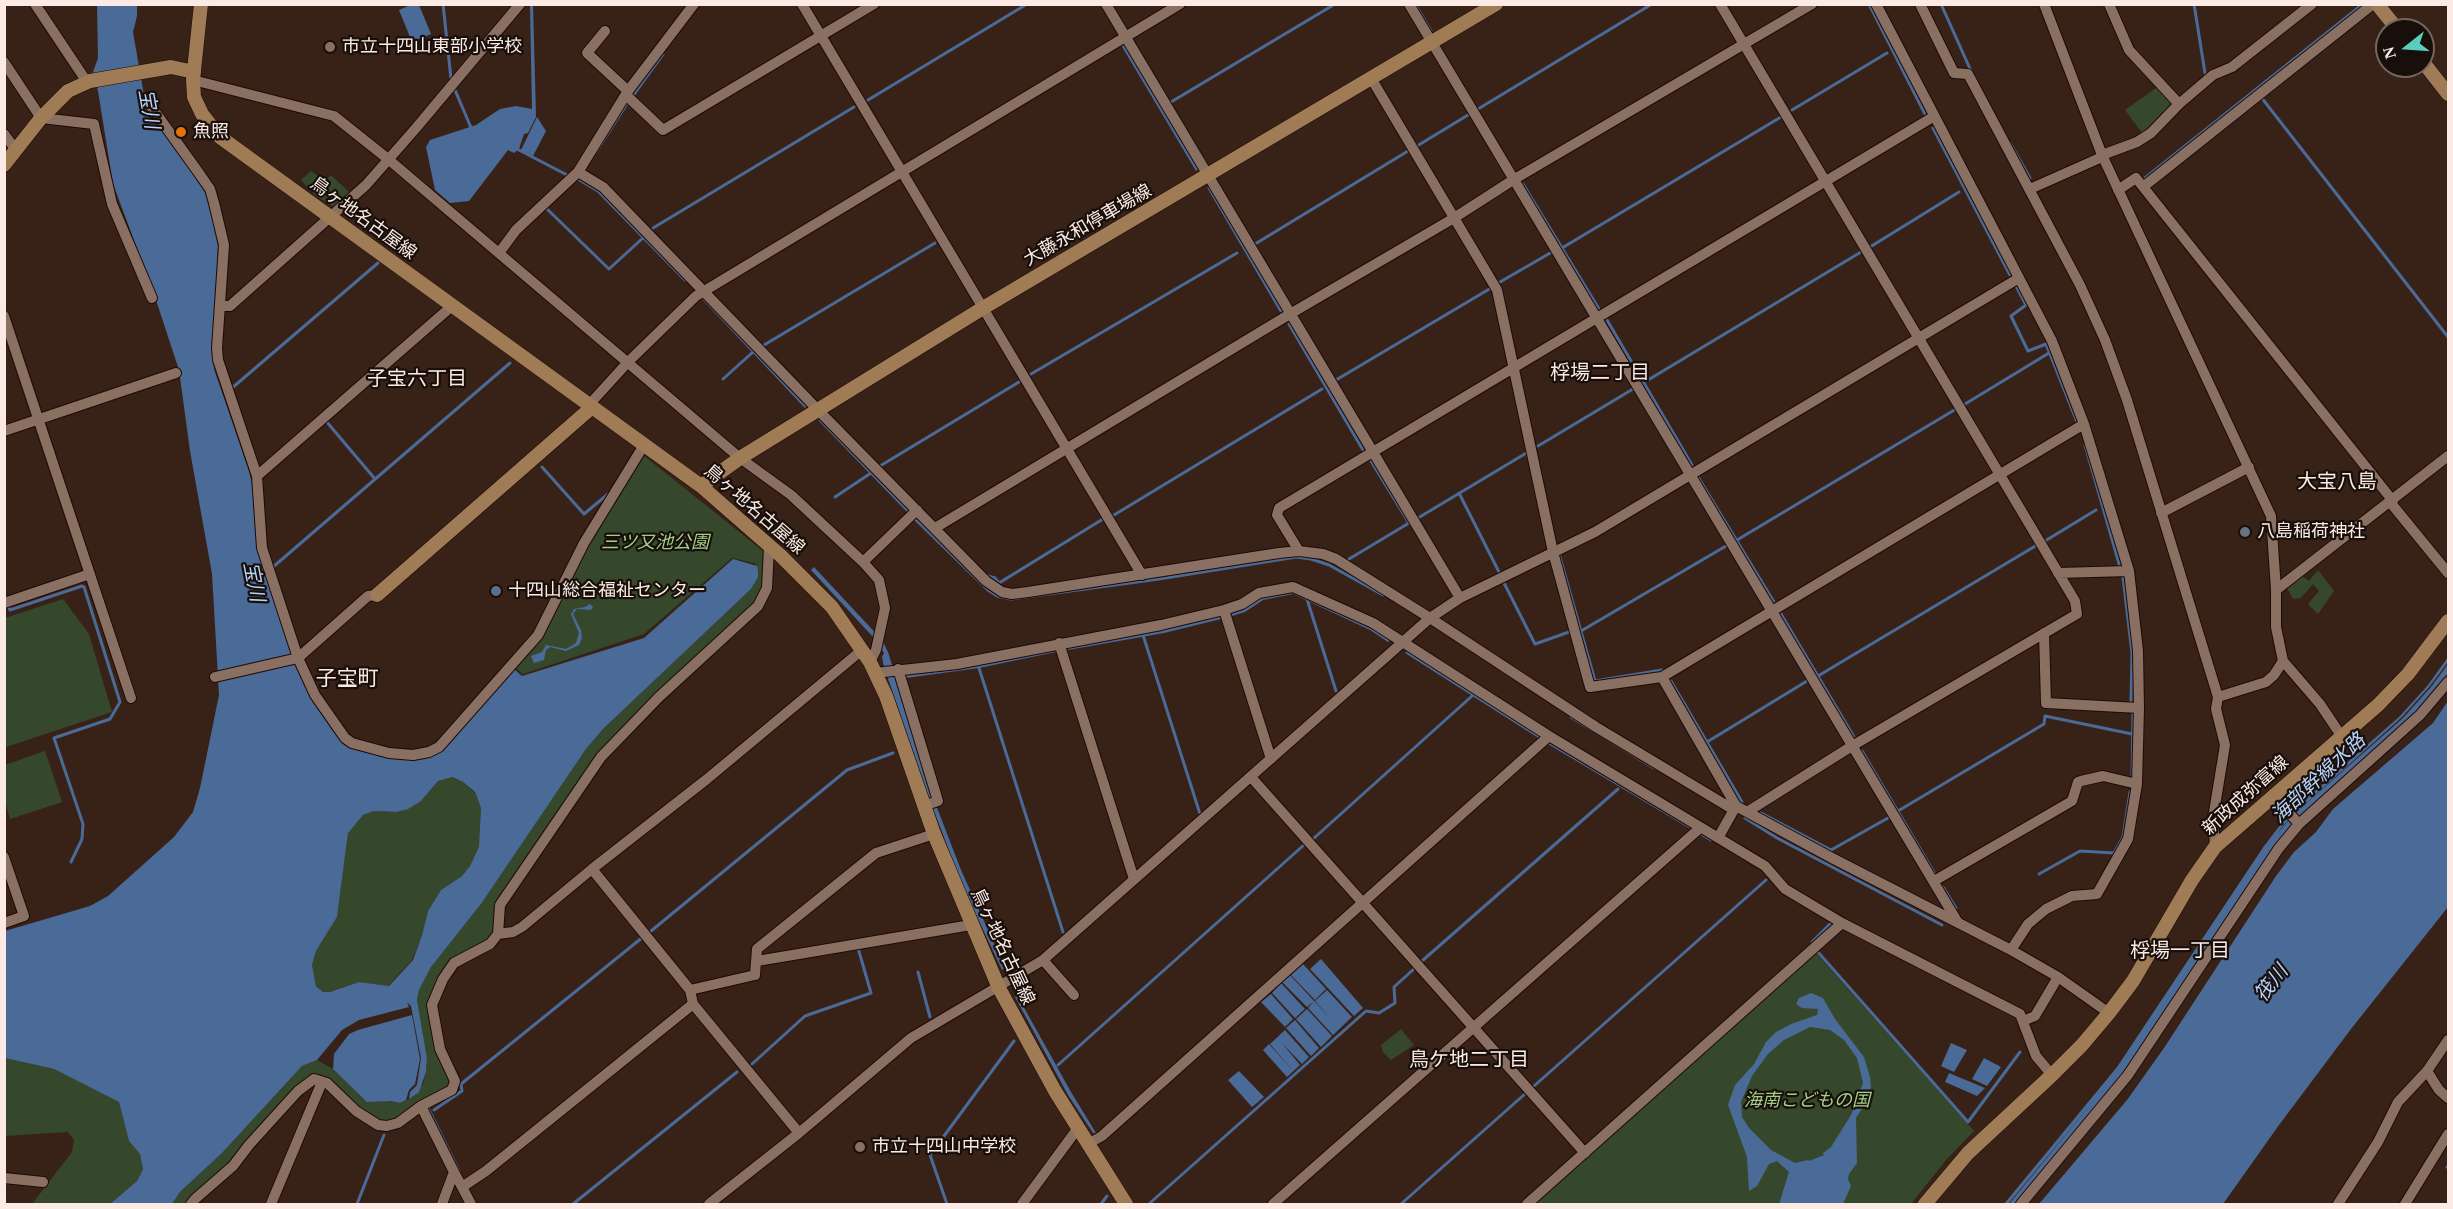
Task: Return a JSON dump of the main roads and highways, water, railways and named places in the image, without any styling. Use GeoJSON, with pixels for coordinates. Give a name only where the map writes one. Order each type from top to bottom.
{"type":"FeatureCollection","features":[{"type":"Feature","properties":{"kind":"main road","name":"鳥ヶ地名古屋線"},"geometry":{"type":"LineString","coordinates":[[201,4],[194,76],[197,105],[220,137],[701,486],[770,547],[832,607],[873,661],[929,804],[934,834],[999,988],[1055,1091],[1126,1204]]}},
{"type":"Feature","properties":{"kind":"main road","name":"大藤永和停車場線"},"geometry":{"type":"LineString","coordinates":[[701,486],[740,458],[983,308],[1496,4]]}},
{"type":"Feature","properties":{"kind":"main road"},"geometry":{"type":"LineString","coordinates":[[2375,4],[2387,18]]}},
{"type":"Feature","properties":{"kind":"main road"},"geometry":{"type":"LineString","coordinates":[[4,165],[57,100],[68,91],[89,81],[171,67],[194,76]]}},
{"type":"Feature","properties":{"kind":"main road"},"geometry":{"type":"LineString","coordinates":[[2435,77],[2448,94]]}},
{"type":"Feature","properties":{"kind":"main road"},"geometry":{"type":"LineString","coordinates":[[377,595],[590,407]]}},
{"type":"Feature","properties":{"kind":"main road","name":"新政成弥富線"},"geometry":{"type":"LineString","coordinates":[[1925,1204],[1968,1153],[2052,1075],[2109,1013],[2133,981],[2192,880],[2215,848],[2378,705],[2408,674],[2448,621]]}},
{"type":"Feature","properties":{"kind":"water"},"geometry":{"type":"Polygon","coordinates":[[[413,4],[419,5],[431,34],[412,42],[399,10],[413,4]]]}},
{"type":"Feature","properties":{"kind":"water","name":"宝川"},"geometry":{"type":"Polygon","coordinates":[[[97,5],[137,5],[133,32],[146,107],[195,174],[208,198],[218,246],[214,369],[249,471],[293,656],[303,683],[331,728],[343,741],[363,752],[401,759],[426,758],[514,669],[522,676],[644,638],[733,559],[757,566],[758,571],[758,577],[751,589],[603,729],[586,749],[481,904],[431,967],[419,990],[417,1000],[427,1058],[426,1072],[419,1092],[409,1099],[410,1092],[417,1085],[421,1058],[411,1006],[407,1002],[409,1007],[359,1020],[342,1030],[317,1060],[302,1066],[222,1153],[180,1192],[172,1204],[110,1204],[137,1181],[143,1169],[140,1154],[129,1141],[119,1102],[54,1069],[5,1058],[5,931],[90,906],[108,896],[174,837],[193,812],[219,695],[212,574],[190,451],[179,370],[153,291],[113,184],[93,72],[98,58],[97,5]],[[452,777],[438,781],[421,801],[408,809],[396,812],[374,811],[363,815],[348,833],[337,917],[316,951],[312,965],[316,986],[323,992],[330,992],[359,982],[389,986],[413,960],[428,911],[441,890],[462,876],[470,866],[479,847],[481,808],[475,792],[463,782],[452,777]]]}},
{"type":"Feature","properties":{"kind":"water"},"geometry":{"type":"Polygon","coordinates":[[[530,5],[533,5],[536,117],[528,133],[524,134],[519,149],[514,153],[508,150],[469,201],[450,203],[435,190],[426,147],[430,140],[476,125],[500,109],[516,106],[532,109],[530,5]]]}},
{"type":"Feature","properties":{"kind":"water"},"geometry":{"type":"Polygon","coordinates":[[[1125,43],[1198,169],[1196,171],[1121,45],[1125,43]]]}},
{"type":"Feature","properties":{"kind":"water"},"geometry":{"type":"Polygon","coordinates":[[[537,117],[546,131],[533,156],[521,150],[537,117]]]}},
{"type":"Feature","properties":{"kind":"water"},"geometry":{"type":"Polygon","coordinates":[[[814,567],[882,640],[888,652],[936,805],[961,870],[1005,968],[1002,970],[963,887],[932,806],[884,667],[882,657],[884,653],[873,637],[811,570],[814,567]]]}},
{"type":"Feature","properties":{"kind":"water"},"geometry":{"type":"Polygon","coordinates":[[[1293,591],[1391,639],[1388,642],[1370,630],[1293,594],[1263,600],[1245,612],[1232,616],[1231,613],[1243,609],[1262,597],[1293,591]]]}},
{"type":"Feature","properties":{"kind":"water"},"geometry":{"type":"Polygon","coordinates":[[[590,604],[593,607],[591,610],[577,609],[573,614],[581,630],[582,638],[579,645],[566,651],[550,647],[546,650],[544,660],[534,663],[531,656],[542,652],[546,645],[566,649],[576,643],[579,633],[571,614],[574,609],[590,604]]]}},
{"type":"Feature","properties":{"kind":"water"},"geometry":{"type":"Polygon","coordinates":[[[1220,615],[1221,619],[1164,633],[1068,650],[1067,647],[1220,615]]]}},
{"type":"Feature","properties":{"kind":"water"},"geometry":{"type":"Polygon","coordinates":[[[1056,649],[1056,652],[979,668],[906,678],[906,675],[954,670],[1056,649]]]}},
{"type":"Feature","properties":{"kind":"water"},"geometry":{"type":"Polygon","coordinates":[[[1407,651],[1542,737],[1540,739],[1405,653],[1407,651]]]}},
{"type":"Feature","properties":{"kind":"water"},"geometry":{"type":"Polygon","coordinates":[[[2448,657],[2448,662],[2430,686],[2402,717],[2293,815],[2403,718],[2431,687],[2448,664],[2448,673],[2419,709],[2297,820],[2124,1074],[2015,1204],[2009,1204],[2096,1098],[2008,1204],[2004,1204],[2117,1067],[2281,824],[2300,804],[2400,716],[2428,685],[2448,657]]]}},
{"type":"Feature","properties":{"kind":"water","name":"筏川"},"geometry":{"type":"Polygon","coordinates":[[[2448,701],[2448,907],[2351,1029],[2223,1204],[2039,1204],[2127,1100],[2294,852],[2316,832],[2333,809],[2433,723],[2448,701]]]}},
{"type":"Feature","properties":{"kind":"water"},"geometry":{"type":"Polygon","coordinates":[[[1321,959],[1363,1008],[1354,1016],[1310,969],[1321,959]]]}},
{"type":"Feature","properties":{"kind":"water"},"geometry":{"type":"Polygon","coordinates":[[[1303,964],[1326,989],[1315,1000],[1291,975],[1303,964]]]}},
{"type":"Feature","properties":{"kind":"water"},"geometry":{"type":"Polygon","coordinates":[[[1290,975],[1330,1018],[1315,1001],[1327,990],[1352,1017],[1333,1035],[1308,1008],[1313,1002],[1307,1007],[1282,982],[1290,975]]]}},
{"type":"Feature","properties":{"kind":"water"},"geometry":{"type":"Polygon","coordinates":[[[1281,983],[1305,1009],[1295,1018],[1272,993],[1281,983]]]}},
{"type":"Feature","properties":{"kind":"water"},"geometry":{"type":"Polygon","coordinates":[[[1811,993],[1823,998],[1835,1019],[1864,1057],[1870,1077],[1869,1098],[1856,1118],[1857,1163],[1849,1174],[1848,1179],[1851,1186],[1843,1204],[1779,1204],[1789,1172],[1777,1161],[1769,1164],[1757,1186],[1749,1191],[1747,1157],[1728,1105],[1735,1085],[1754,1064],[1766,1042],[1776,1032],[1791,1024],[1817,1015],[1818,1009],[1802,1008],[1796,1004],[1799,998],[1811,993]],[[1810,1027],[1784,1040],[1768,1054],[1752,1076],[1741,1102],[1742,1117],[1749,1128],[1771,1150],[1795,1163],[1824,1155],[1823,1153],[1831,1147],[1851,1115],[1863,1083],[1857,1058],[1844,1040],[1830,1030],[1810,1027]]]}},
{"type":"Feature","properties":{"kind":"water"},"geometry":{"type":"Polygon","coordinates":[[[1271,994],[1293,1019],[1285,1027],[1261,1002],[1271,994]]]}},
{"type":"Feature","properties":{"kind":"water"},"geometry":{"type":"Polygon","coordinates":[[[1017,995],[1096,1133],[1093,1133],[1068,1095],[1015,997],[1017,995]]]}},
{"type":"Feature","properties":{"kind":"water"},"geometry":{"type":"Polygon","coordinates":[[[1307,1009],[1332,1036],[1321,1047],[1296,1019],[1307,1009]]]}},
{"type":"Feature","properties":{"kind":"water"},"geometry":{"type":"Polygon","coordinates":[[[412,1015],[420,1059],[415,1084],[409,1090],[406,1100],[400,1103],[367,1102],[333,1069],[334,1054],[349,1034],[412,1015]]]}},
{"type":"Feature","properties":{"kind":"water"},"geometry":{"type":"Polygon","coordinates":[[[1295,1020],[1319,1048],[1311,1056],[1286,1028],[1295,1020]]]}},
{"type":"Feature","properties":{"kind":"water"},"geometry":{"type":"Polygon","coordinates":[[[1285,1030],[1309,1057],[1302,1064],[1282,1043],[1300,1065],[1287,1077],[1263,1050],[1269,1044],[1292,1070],[1270,1044],[1285,1030]]]}},
{"type":"Feature","properties":{"kind":"water"},"geometry":{"type":"Polygon","coordinates":[[[1951,1043],[1967,1050],[1954,1072],[1941,1066],[1951,1043]]]}},
{"type":"Feature","properties":{"kind":"water"},"geometry":{"type":"Polygon","coordinates":[[[1984,1058],[2001,1067],[1987,1086],[1972,1079],[1984,1058]]]}},
{"type":"Feature","properties":{"kind":"water"},"geometry":{"type":"Polygon","coordinates":[[[1239,1071],[1264,1097],[1252,1107],[1228,1080],[1239,1071]]]}},
{"type":"Feature","properties":{"kind":"water"},"geometry":{"type":"Polygon","coordinates":[[[1949,1073],[1985,1088],[1977,1096],[1945,1082],[1949,1073]]]}},
{"type":"Feature","properties":{"kind":"waterway"},"geometry":{"type":"LineString","coordinates":[[443,4],[451,79]]}},
{"type":"Feature","properties":{"kind":"waterway"},"geometry":{"type":"LineString","coordinates":[[868,100],[1027,4]]}},
{"type":"Feature","properties":{"kind":"waterway"},"geometry":{"type":"LineString","coordinates":[[1171,102],[1335,4]]}},
{"type":"Feature","properties":{"kind":"waterway"},"geometry":{"type":"LineString","coordinates":[[1415,4],[1431,31]]}},
{"type":"Feature","properties":{"kind":"waterway"},"geometry":{"type":"LineString","coordinates":[[1478,109],[1652,4]]}},
{"type":"Feature","properties":{"kind":"waterway"},"geometry":{"type":"LineString","coordinates":[[1869,4],[1925,114]]}},
{"type":"Feature","properties":{"kind":"waterway"},"geometry":{"type":"LineString","coordinates":[[1941,4],[1971,71]]}},
{"type":"Feature","properties":{"kind":"waterway"},"geometry":{"type":"LineString","coordinates":[[2194,4],[2205,73]]}},
{"type":"Feature","properties":{"kind":"waterway"},"geometry":{"type":"LineString","coordinates":[[2145,178],[2363,4]]}},
{"type":"Feature","properties":{"kind":"waterway"},"geometry":{"type":"LineString","coordinates":[[1792,110],[1887,53]]}},
{"type":"Feature","properties":{"kind":"waterway"},"geometry":{"type":"LineString","coordinates":[[634,94],[663,54]]}},
{"type":"Feature","properties":{"kind":"waterway"},"geometry":{"type":"LineString","coordinates":[[455,90],[472,130]]}},
{"type":"Feature","properties":{"kind":"waterway"},"geometry":{"type":"LineString","coordinates":[[2261,97],[2448,337]]}},
{"type":"Feature","properties":{"kind":"waterway"},"geometry":{"type":"LineString","coordinates":[[596,152],[628,102]]}},
{"type":"Feature","properties":{"kind":"waterway"},"geometry":{"type":"LineString","coordinates":[[653,228],[854,107]]}},
{"type":"Feature","properties":{"kind":"waterway"},"geometry":{"type":"LineString","coordinates":[[1417,146],[1468,115]]}},
{"type":"Feature","properties":{"kind":"waterway"},"geometry":{"type":"LineString","coordinates":[[1562,248],[1781,117]]}},
{"type":"Feature","properties":{"kind":"waterway"},"geometry":{"type":"LineString","coordinates":[[1933,128],[2010,275]]}},
{"type":"Feature","properties":{"kind":"waterway"},"geometry":{"type":"LineString","coordinates":[[2010,143],[2030,178]]}},
{"type":"Feature","properties":{"kind":"waterway"},"geometry":{"type":"LineString","coordinates":[[517,149],[569,176]]}},
{"type":"Feature","properties":{"kind":"waterway"},"geometry":{"type":"LineString","coordinates":[[1255,244],[1408,151]]}},
{"type":"Feature","properties":{"kind":"waterway"},"geometry":{"type":"LineString","coordinates":[[578,179],[598,191],[685,280]]}},
{"type":"Feature","properties":{"kind":"waterway"},"geometry":{"type":"LineString","coordinates":[[1523,184],[1599,309]]}},
{"type":"Feature","properties":{"kind":"waterway"},"geometry":{"type":"LineString","coordinates":[[1209,188],[1281,311]]}},
{"type":"Feature","properties":{"kind":"waterway"},"geometry":{"type":"LineString","coordinates":[[1870,247],[1959,192]]}},
{"type":"Feature","properties":{"kind":"waterway"},"geometry":{"type":"LineString","coordinates":[[547,209],[609,269],[644,237]]}},
{"type":"Feature","properties":{"kind":"waterway"},"geometry":{"type":"LineString","coordinates":[[764,345],[935,243]]}},
{"type":"Feature","properties":{"kind":"waterway"},"geometry":{"type":"LineString","coordinates":[[1500,282],[1552,252]]}},
{"type":"Feature","properties":{"kind":"waterway"},"geometry":{"type":"LineString","coordinates":[[1643,383],[1861,252]]}},
{"type":"Feature","properties":{"kind":"waterway"},"geometry":{"type":"LineString","coordinates":[[1031,374],[1237,253]]}},
{"type":"Feature","properties":{"kind":"waterway"},"geometry":{"type":"LineString","coordinates":[[232,388],[378,263]]}},
{"type":"Feature","properties":{"kind":"waterway"},"geometry":{"type":"LineString","coordinates":[[2015,284],[2026,305],[2011,316],[2028,351],[2046,344],[2077,422]]}},
{"type":"Feature","properties":{"kind":"waterway"},"geometry":{"type":"LineString","coordinates":[[1336,380],[1491,288]]}},
{"type":"Feature","properties":{"kind":"waterway"},"geometry":{"type":"LineString","coordinates":[[703,298],[805,406]]}},
{"type":"Feature","properties":{"kind":"waterway"},"geometry":{"type":"LineString","coordinates":[[1607,320],[1692,465]]}},
{"type":"Feature","properties":{"kind":"waterway"},"geometry":{"type":"LineString","coordinates":[[1289,324],[1363,450]]}},
{"type":"Feature","properties":{"kind":"waterway"},"geometry":{"type":"LineString","coordinates":[[723,379],[753,352]]}},
{"type":"Feature","properties":{"kind":"waterway"},"geometry":{"type":"LineString","coordinates":[[1965,404],[2049,353]]}},
{"type":"Feature","properties":{"kind":"waterway"},"geometry":{"type":"LineString","coordinates":[[273,567],[510,363]]}},
{"type":"Feature","properties":{"kind":"waterway"},"geometry":{"type":"LineString","coordinates":[[880,466],[1019,382]]}},
{"type":"Feature","properties":{"kind":"waterway"},"geometry":{"type":"LineString","coordinates":[[1114,515],[1322,389]]}},
{"type":"Feature","properties":{"kind":"waterway"},"geometry":{"type":"LineString","coordinates":[[1538,446],[1633,389]]}},
{"type":"Feature","properties":{"kind":"waterway"},"geometry":{"type":"LineString","coordinates":[[1737,540],[1956,409]]}},
{"type":"Feature","properties":{"kind":"waterway"},"geometry":{"type":"LineString","coordinates":[[820,420],[909,512]]}},
{"type":"Feature","properties":{"kind":"waterway"},"geometry":{"type":"LineString","coordinates":[[326,421],[375,479]]}},
{"type":"Feature","properties":{"kind":"waterway"},"geometry":{"type":"LineString","coordinates":[[2085,445],[2120,567]]}},
{"type":"Feature","properties":{"kind":"waterway"},"geometry":{"type":"LineString","coordinates":[[1418,518],[1528,452]]}},
{"type":"Feature","properties":{"kind":"waterway"},"geometry":{"type":"LineString","coordinates":[[1349,559],[1409,523],[1371,461]]}},
{"type":"Feature","properties":{"kind":"waterway"},"geometry":{"type":"LineString","coordinates":[[542,467],[584,514],[608,494]]}},
{"type":"Feature","properties":{"kind":"waterway"},"geometry":{"type":"LineString","coordinates":[[835,497],[871,473]]}},
{"type":"Feature","properties":{"kind":"waterway"},"geometry":{"type":"LineString","coordinates":[[1698,477],[1774,602]]}},
{"type":"Feature","properties":{"kind":"waterway"},"geometry":{"type":"LineString","coordinates":[[1459,493],[1499,572]]}},
{"type":"Feature","properties":{"kind":"waterway"},"geometry":{"type":"LineString","coordinates":[[2045,541],[2096,510]]}},
{"type":"Feature","properties":{"kind":"waterway"},"geometry":{"type":"LineString","coordinates":[[914,518],[988,590],[997,596],[1011,599],[1296,557],[1329,565],[1383,595]]}},
{"type":"Feature","properties":{"kind":"waterway"},"geometry":{"type":"LineString","coordinates":[[988,576],[995,578],[999,583],[1103,519]]}},
{"type":"Feature","properties":{"kind":"waterway"},"geometry":{"type":"LineString","coordinates":[[1818,676],[2037,545]]}},
{"type":"Feature","properties":{"kind":"waterway"},"geometry":{"type":"LineString","coordinates":[[1581,631],[1726,546]]}},
{"type":"Feature","properties":{"kind":"waterway"},"geometry":{"type":"LineString","coordinates":[[1559,554],[1595,681],[1662,670]]}},
{"type":"Feature","properties":{"kind":"waterway"},"geometry":{"type":"LineString","coordinates":[[2123,577],[2132,653],[2131,701]]}},
{"type":"Feature","properties":{"kind":"waterway"},"geometry":{"type":"LineString","coordinates":[[1504,583],[1535,644],[1569,632]]}},
{"type":"Feature","properties":{"kind":"waterway"},"geometry":{"type":"LineString","coordinates":[[9,607],[10,610],[84,587],[120,702],[110,719],[54,738],[83,824],[82,839],[71,862]]}},
{"type":"Feature","properties":{"kind":"waterway"},"geometry":{"type":"LineString","coordinates":[[1307,599],[1336,691]]}},
{"type":"Feature","properties":{"kind":"waterway"},"geometry":{"type":"LineString","coordinates":[[1781,614],[1854,737]]}},
{"type":"Feature","properties":{"kind":"waterway"},"geometry":{"type":"LineString","coordinates":[[1143,635],[1200,814]]}},
{"type":"Feature","properties":{"kind":"waterway"},"geometry":{"type":"LineString","coordinates":[[979,668],[1063,932]]}},
{"type":"Feature","properties":{"kind":"waterway"},"geometry":{"type":"LineString","coordinates":[[1671,681],[1742,802]]}},
{"type":"Feature","properties":{"kind":"waterway"},"geometry":{"type":"LineString","coordinates":[[1707,742],[1807,681]]}},
{"type":"Feature","properties":{"kind":"waterway"},"geometry":{"type":"LineString","coordinates":[[1313,839],[1472,696]]}},
{"type":"Feature","properties":{"kind":"waterway"},"geometry":{"type":"LineString","coordinates":[[2132,780],[2133,712]]}},
{"type":"Feature","properties":{"kind":"waterway"},"geometry":{"type":"LineString","coordinates":[[1898,811],[2044,724],[2045,716],[2132,734]]}},
{"type":"Feature","properties":{"kind":"waterway"},"geometry":{"type":"LineString","coordinates":[[1571,717],[1654,768]]}},
{"type":"Feature","properties":{"kind":"waterway"},"geometry":{"type":"LineString","coordinates":[[1549,743],[1690,827]]}},
{"type":"Feature","properties":{"kind":"waterway"},"geometry":{"type":"LineString","coordinates":[[1862,751],[1935,874]]}},
{"type":"Feature","properties":{"kind":"waterway"},"geometry":{"type":"LineString","coordinates":[[651,931],[847,770],[893,753]]}},
{"type":"Feature","properties":{"kind":"waterway"},"geometry":{"type":"LineString","coordinates":[[1422,961],[1618,789]]}},
{"type":"Feature","properties":{"kind":"waterway"},"geometry":{"type":"LineString","coordinates":[[2039,874],[2080,851],[2114,853],[2123,837],[2130,792]]}},
{"type":"Feature","properties":{"kind":"waterway"},"geometry":{"type":"LineString","coordinates":[[1761,813],[1831,850],[1888,818]]}},
{"type":"Feature","properties":{"kind":"waterway"},"geometry":{"type":"LineString","coordinates":[[1745,818],[1777,838],[1942,925]]}},
{"type":"Feature","properties":{"kind":"waterway"},"geometry":{"type":"LineString","coordinates":[[1701,834],[1711,840]]}},
{"type":"Feature","properties":{"kind":"waterway"},"geometry":{"type":"LineString","coordinates":[[1058,1065],[1305,844]]}},
{"type":"Feature","properties":{"kind":"waterway"},"geometry":{"type":"LineString","coordinates":[[1534,1086],[1766,880]]}},
{"type":"Feature","properties":{"kind":"waterway"},"geometry":{"type":"LineString","coordinates":[[1943,887],[1956,908]]}},
{"type":"Feature","properties":{"kind":"waterway"},"geometry":{"type":"LineString","coordinates":[[1812,942],[1832,922],[1830,921]]}},
{"type":"Feature","properties":{"kind":"waterway"},"geometry":{"type":"LineString","coordinates":[[434,1110],[462,1091],[461,1084],[643,937]]}},
{"type":"Feature","properties":{"kind":"waterway"},"geometry":{"type":"LineString","coordinates":[[752,1064],[805,1016],[871,993],[858,948]]}},
{"type":"Feature","properties":{"kind":"waterway"},"geometry":{"type":"LineString","coordinates":[[1817,951],[1968,1122],[2020,1052]]}},
{"type":"Feature","properties":{"kind":"waterway"},"geometry":{"type":"LineString","coordinates":[[1150,1203],[1366,1011],[1379,1013],[1395,1003],[1394,987],[1415,968]]}},
{"type":"Feature","properties":{"kind":"waterway"},"geometry":{"type":"LineString","coordinates":[[918,972],[930,1017]]}},
{"type":"Feature","properties":{"kind":"waterway"},"geometry":{"type":"LineString","coordinates":[[947,1204],[930,1155],[1014,1041]]}},
{"type":"Feature","properties":{"kind":"waterway"},"geometry":{"type":"LineString","coordinates":[[573,1204],[737,1072]]}},
{"type":"Feature","properties":{"kind":"waterway"},"geometry":{"type":"LineString","coordinates":[[1401,1204],[1526,1093]]}},
{"type":"Feature","properties":{"kind":"waterway"},"geometry":{"type":"LineString","coordinates":[[428,1108],[459,1171]]}},
{"type":"Feature","properties":{"kind":"waterway"},"geometry":{"type":"LineString","coordinates":[[357,1204],[384,1135]]}},
{"type":"Feature","properties":{"kind":"waterway"},"geometry":{"type":"LineString","coordinates":[[1101,1204],[1107,1196]]}},
{"type":"Feature","properties":{"kind":"place","name":"市立十四山東部小学校"},"geometry":{"type":"Point","coordinates":[330,47]}},
{"type":"Feature","properties":{"kind":"place","name":"魚照"},"geometry":{"type":"Point","coordinates":[181,132]}},
{"type":"Feature","properties":{"kind":"place","name":"八島稲荷神社"},"geometry":{"type":"Point","coordinates":[2245,532]}},
{"type":"Feature","properties":{"kind":"place","name":"十四山総合福祉センター"},"geometry":{"type":"Point","coordinates":[496,591]}},
{"type":"Feature","properties":{"kind":"place","name":"市立十四山中学校"},"geometry":{"type":"Point","coordinates":[860,1147]}},
{"type":"Feature","properties":{"kind":"district","name":"桴場二丁目"},"geometry":{"type":"Point","coordinates":[1600,374]}},
{"type":"Feature","properties":{"kind":"district","name":"子宝六丁目"},"geometry":{"type":"Point","coordinates":[417,380]}},
{"type":"Feature","properties":{"kind":"district","name":"大宝八島"},"geometry":{"type":"Point","coordinates":[2337,483]}},
{"type":"Feature","properties":{"kind":"district","name":"子宝町"},"geometry":{"type":"Point","coordinates":[347,679]}},
{"type":"Feature","properties":{"kind":"district","name":"桴場一丁目"},"geometry":{"type":"Point","coordinates":[2180,952]}},
{"type":"Feature","properties":{"kind":"district","name":"鳥ケ地二丁目"},"geometry":{"type":"Point","coordinates":[1469,1061]}},
{"type":"Feature","properties":{"kind":"park label","name":"三ツ又池公園"},"geometry":{"type":"Point","coordinates":[655,543]}},
{"type":"Feature","properties":{"kind":"park label","name":"海南こどもの国"},"geometry":{"type":"Point","coordinates":[1807,1101]}},
{"type":"Feature","properties":{"kind":"water label","name":"海部幹線水路"},"geometry":{"type":"Point","coordinates":[2319,779]}}]}
